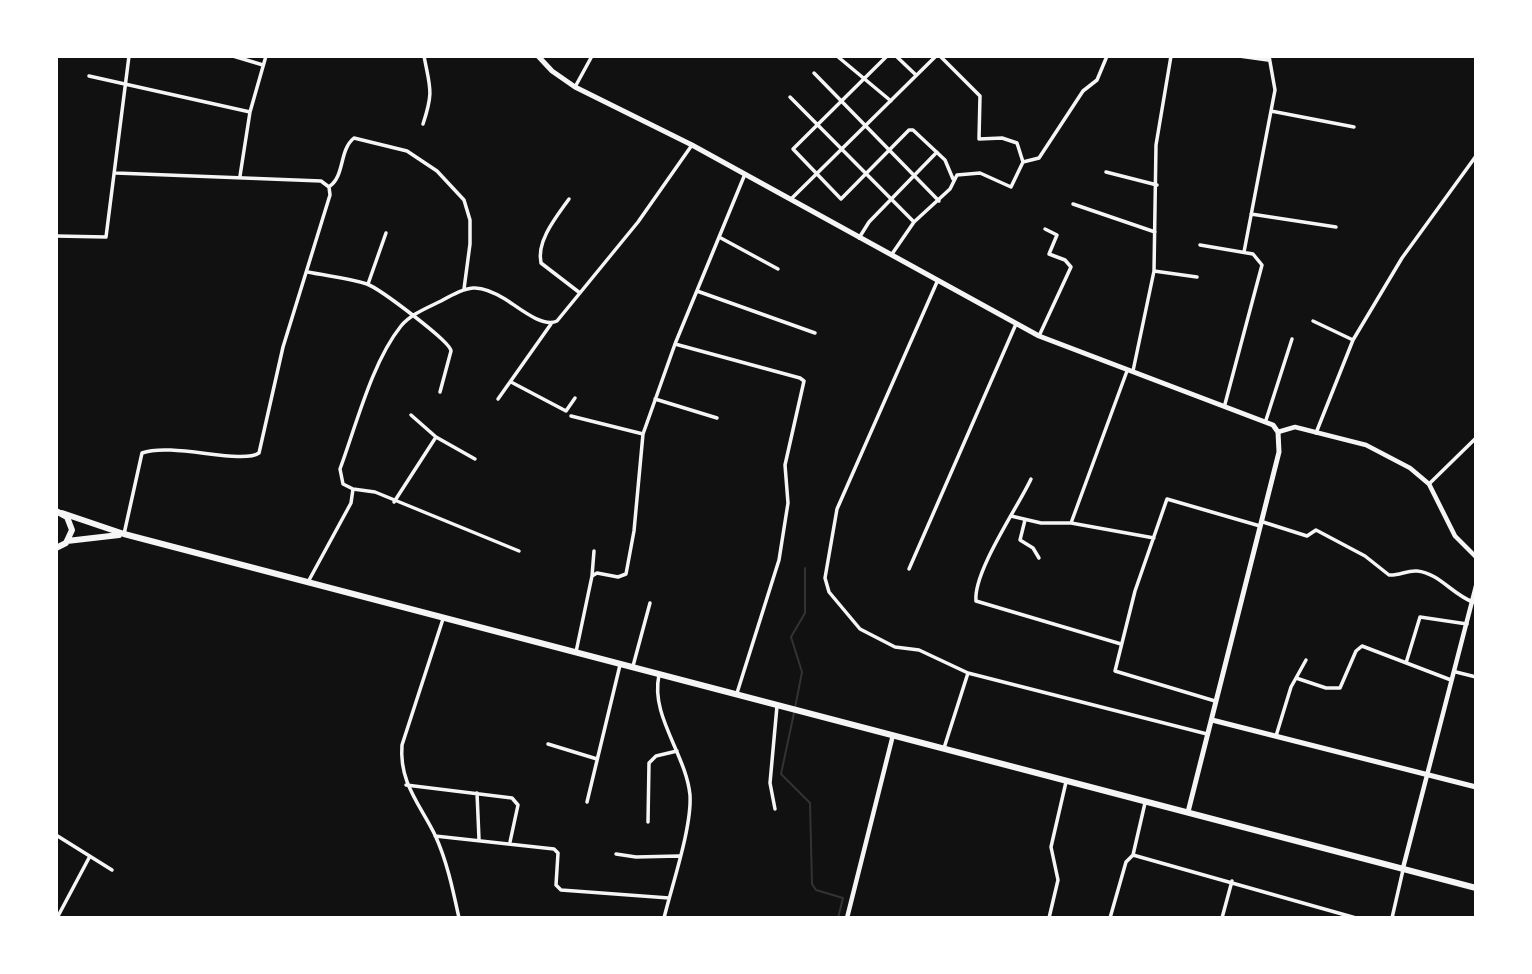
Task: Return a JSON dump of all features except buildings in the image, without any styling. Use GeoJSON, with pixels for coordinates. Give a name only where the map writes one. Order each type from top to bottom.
{"type":"FeatureCollection","features":[{"type":"Feature","properties":{"kind":"main road"},"geometry":{"type":"LineString","coordinates":[[538,56],[552,71],[575,87],[692,145],[1039,336],[1130,372],[1266,420],[1278,432],[1279,452],[1263,524],[1188,812]]}},
{"type":"Feature","properties":{"kind":"main road"},"geometry":{"type":"LineString","coordinates":[[58,511],[124,534],[1476,887]]}},
{"type":"Feature","properties":{"kind":"main road"},"geometry":{"type":"LineString","coordinates":[[56,554],[71,526],[58,511]]}},
{"type":"Feature","properties":{"kind":"main road"},"geometry":{"type":"LineString","coordinates":[[62,545],[124,534]]}},
{"type":"Feature","properties":{"kind":"main road"},"geometry":{"type":"LineString","coordinates":[[1212,720],[1476,787]]}},
{"type":"Feature","properties":{"kind":"street"},"geometry":{"type":"LineString","coordinates":[[56,236],[106,237],[129,56]]}},
{"type":"Feature","properties":{"kind":"street"},"geometry":{"type":"LineString","coordinates":[[233,56],[263,65]]}},
{"type":"Feature","properties":{"kind":"street"},"geometry":{"type":"LineString","coordinates":[[240,176],[250,112],[266,56]]}},
{"type":"Feature","properties":{"kind":"street"},"geometry":{"type":"LineString","coordinates":[[423,124],[431,104],[430,78],[424,56]]}},
{"type":"Feature","properties":{"kind":"street"},"geometry":{"type":"LineString","coordinates":[[575,87],[592,56]]}},
{"type":"Feature","properties":{"kind":"street"},"geometry":{"type":"LineString","coordinates":[[837,56],[866,77],[891,101]]}},
{"type":"Feature","properties":{"kind":"street"},"geometry":{"type":"LineString","coordinates":[[887,56],[793,149],[841,199],[891,152],[909,130],[914,130],[949,165],[953,179]]}},
{"type":"Feature","properties":{"kind":"street"},"geometry":{"type":"LineString","coordinates":[[896,56],[916,75]]}},
{"type":"Feature","properties":{"kind":"street"},"geometry":{"type":"LineString","coordinates":[[791,199],[938,56],[980,96],[979,139],[1002,138],[1017,143],[1023,162],[1011,187],[972,172],[957,175],[950,189],[914,222],[891,256]]}},
{"type":"Feature","properties":{"kind":"street"},"geometry":{"type":"LineString","coordinates":[[1023,162],[1039,158],[1083,91],[1097,80],[1107,56]]}},
{"type":"Feature","properties":{"kind":"street"},"geometry":{"type":"LineString","coordinates":[[1071,523],[1130,372],[1154,271],[1156,145],[1171,56]]}},
{"type":"Feature","properties":{"kind":"street"},"geometry":{"type":"LineString","coordinates":[[1239,56],[1268,58],[1273,71],[1275,90],[1244,251]]}},
{"type":"Feature","properties":{"kind":"street"},"geometry":{"type":"LineString","coordinates":[[814,73],[939,201]]}},
{"type":"Feature","properties":{"kind":"street"},"geometry":{"type":"LineString","coordinates":[[89,76],[250,112]]}},
{"type":"Feature","properties":{"kind":"street"},"geometry":{"type":"LineString","coordinates":[[790,97],[865,176],[914,222]]}},
{"type":"Feature","properties":{"kind":"street"},"geometry":{"type":"LineString","coordinates":[[1270,111],[1353,127]]}},
{"type":"Feature","properties":{"kind":"street"},"geometry":{"type":"LineString","coordinates":[[329,187],[337,181],[348,144],[354,138],[407,151],[437,171],[464,200],[470,219],[464,289]]}},
{"type":"Feature","properties":{"kind":"street"},"geometry":{"type":"LineString","coordinates":[[498,399],[551,324],[638,222],[692,145]]}},
{"type":"Feature","properties":{"kind":"street"},"geometry":{"type":"LineString","coordinates":[[859,238],[890,200],[937,152]]}},
{"type":"Feature","properties":{"kind":"street"},"geometry":{"type":"LineString","coordinates":[[1316,433],[1353,341],[1402,258],[1476,156]]}},
{"type":"Feature","properties":{"kind":"street"},"geometry":{"type":"LineString","coordinates":[[1107,172],[1157,185]]}},
{"type":"Feature","properties":{"kind":"street"},"geometry":{"type":"LineString","coordinates":[[116,173],[320,181],[329,187],[330,195],[283,347],[259,453],[245,456],[172,449],[142,453],[124,534]]}},
{"type":"Feature","properties":{"kind":"street"},"geometry":{"type":"LineString","coordinates":[[592,576],[597,573],[618,578],[626,574],[634,531],[643,434],[675,344],[745,174]]}},
{"type":"Feature","properties":{"kind":"street"},"geometry":{"type":"LineString","coordinates":[[569,199],[552,224],[540,257],[541,263],[580,293]]}},
{"type":"Feature","properties":{"kind":"street"},"geometry":{"type":"LineString","coordinates":[[1073,204],[1155,232]]}},
{"type":"Feature","properties":{"kind":"street"},"geometry":{"type":"LineString","coordinates":[[1251,214],[1336,227]]}},
{"type":"Feature","properties":{"kind":"street"},"geometry":{"type":"LineString","coordinates":[[1039,336],[1070,267],[1065,260],[1049,254],[1057,235],[1045,229]]}},
{"type":"Feature","properties":{"kind":"street"},"geometry":{"type":"LineString","coordinates":[[368,284],[386,233]]}},
{"type":"Feature","properties":{"kind":"street"},"geometry":{"type":"LineString","coordinates":[[719,237],[778,268]]}},
{"type":"Feature","properties":{"kind":"street"},"geometry":{"type":"LineString","coordinates":[[1200,245],[1244,251],[1260,260],[1262,265],[1225,404]]}},
{"type":"Feature","properties":{"kind":"street"},"geometry":{"type":"LineString","coordinates":[[1154,271],[1197,277]]}},
{"type":"Feature","properties":{"kind":"street"},"geometry":{"type":"LineString","coordinates":[[308,272],[368,284],[390,295],[411,316],[451,346],[440,392]]}},
{"type":"Feature","properties":{"kind":"street"},"geometry":{"type":"LineString","coordinates":[[937,282],[837,509],[824,578],[828,592],[845,614],[876,640],[895,648],[919,650],[968,673],[1208,735]]}},
{"type":"Feature","properties":{"kind":"street"},"geometry":{"type":"LineString","coordinates":[[519,551],[375,492],[353,489],[344,484],[340,469],[382,357],[400,327],[411,316],[464,289],[488,288],[551,324]]}},
{"type":"Feature","properties":{"kind":"street"},"geometry":{"type":"LineString","coordinates":[[697,291],[815,332]]}},
{"type":"Feature","properties":{"kind":"street"},"geometry":{"type":"LineString","coordinates":[[1313,321],[1353,341]]}},
{"type":"Feature","properties":{"kind":"street"},"geometry":{"type":"LineString","coordinates":[[909,569],[1016,324]]}},
{"type":"Feature","properties":{"kind":"street"},"geometry":{"type":"LineString","coordinates":[[1266,420],[1292,339]]}},
{"type":"Feature","properties":{"kind":"street"},"geometry":{"type":"LineString","coordinates":[[675,344],[800,377],[804,381],[785,465],[788,503],[779,561],[737,693]]}},
{"type":"Feature","properties":{"kind":"street"},"geometry":{"type":"LineString","coordinates":[[511,382],[566,411],[575,398]]}},
{"type":"Feature","properties":{"kind":"street"},"geometry":{"type":"LineString","coordinates":[[655,399],[718,418]]}},
{"type":"Feature","properties":{"kind":"street"},"geometry":{"type":"LineString","coordinates":[[411,415],[436,437],[475,459]]}},
{"type":"Feature","properties":{"kind":"street"},"geometry":{"type":"LineString","coordinates":[[571,416],[643,434]]}},
{"type":"Feature","properties":{"kind":"street"},"geometry":{"type":"LineString","coordinates":[[1278,432],[1295,427],[1366,445],[1410,468],[1429,484],[1455,536],[1476,557]]}},
{"type":"Feature","properties":{"kind":"street"},"geometry":{"type":"LineString","coordinates":[[394,502],[436,437]]}},
{"type":"Feature","properties":{"kind":"street"},"geometry":{"type":"LineString","coordinates":[[1429,484],[1476,438]]}},
{"type":"Feature","properties":{"kind":"street"},"geometry":{"type":"LineString","coordinates":[[1031,478],[1010,516],[977,588],[976,601],[1121,644]]}},
{"type":"Feature","properties":{"kind":"street"},"geometry":{"type":"LineString","coordinates":[[308,582],[345,515],[353,489]]}},
{"type":"Feature","properties":{"kind":"street"},"geometry":{"type":"LineString","coordinates":[[1217,701],[1115,671],[1167,499],[1307,536],[1316,530],[1365,556],[1392,576],[1406,571],[1429,573],[1459,596],[1474,602]]}},
{"type":"Feature","properties":{"kind":"street"},"geometry":{"type":"LineString","coordinates":[[1010,516],[1025,520],[1071,523],[1154,538]]}},
{"type":"Feature","properties":{"kind":"street"},"geometry":{"type":"LineString","coordinates":[[1025,520],[1020,540],[1033,548],[1039,558]]}},
{"type":"Feature","properties":{"kind":"street"},"geometry":{"type":"LineString","coordinates":[[576,652],[592,576],[594,551]]}},
{"type":"Feature","properties":{"kind":"street"},"geometry":{"type":"LineString","coordinates":[[1392,918],[1468,624],[1474,612],[1476,586]]}},
{"type":"Feature","properties":{"kind":"street"},"geometry":{"type":"LineString","coordinates":[[634,667],[650,603]]}},
{"type":"Feature","properties":{"kind":"street"},"geometry":{"type":"LineString","coordinates":[[443,617],[402,745],[401,760],[405,785],[435,835],[452,883],[459,918]]}},
{"type":"Feature","properties":{"kind":"street"},"geometry":{"type":"LineString","coordinates":[[1406,663],[1420,617],[1468,624]]}},
{"type":"Feature","properties":{"kind":"street"},"geometry":{"type":"LineString","coordinates":[[1296,678],[1326,688],[1340,688],[1358,648],[1362,646],[1453,681]]}},
{"type":"Feature","properties":{"kind":"street"},"geometry":{"type":"LineString","coordinates":[[1276,736],[1296,678],[1306,660]]}},
{"type":"Feature","properties":{"kind":"street"},"geometry":{"type":"LineString","coordinates":[[587,802],[620,663]]}},
{"type":"Feature","properties":{"kind":"street"},"geometry":{"type":"LineString","coordinates":[[1456,672],[1476,677]]}},
{"type":"Feature","properties":{"kind":"street"},"geometry":{"type":"LineString","coordinates":[[659,673],[656,688],[658,701],[686,775],[690,804],[664,918]]}},
{"type":"Feature","properties":{"kind":"street"},"geometry":{"type":"LineString","coordinates":[[944,748],[968,673]]}},
{"type":"Feature","properties":{"kind":"street"},"geometry":{"type":"LineString","coordinates":[[775,809],[770,783],[778,704]]}},
{"type":"Feature","properties":{"kind":"street"},"geometry":{"type":"LineString","coordinates":[[847,918],[893,734]]}},
{"type":"Feature","properties":{"kind":"street"},"geometry":{"type":"LineString","coordinates":[[548,744],[597,760]]}},
{"type":"Feature","properties":{"kind":"street"},"geometry":{"type":"LineString","coordinates":[[648,822],[649,763],[656,756],[677,751]]}},
{"type":"Feature","properties":{"kind":"street"},"geometry":{"type":"LineString","coordinates":[[1049,918],[1058,880],[1051,847],[1067,780]]}},
{"type":"Feature","properties":{"kind":"street"},"geometry":{"type":"LineString","coordinates":[[405,785],[516,800],[518,805],[510,842]]}},
{"type":"Feature","properties":{"kind":"street"},"geometry":{"type":"LineString","coordinates":[[477,793],[479,839]]}},
{"type":"Feature","properties":{"kind":"street"},"geometry":{"type":"LineString","coordinates":[[1110,918],[1126,862],[1133,855],[1146,801]]}},
{"type":"Feature","properties":{"kind":"street"},"geometry":{"type":"LineString","coordinates":[[56,835],[112,870]]}},
{"type":"Feature","properties":{"kind":"street"},"geometry":{"type":"LineString","coordinates":[[435,835],[510,842],[557,850],[556,885],[561,890],[669,898]]}},
{"type":"Feature","properties":{"kind":"street"},"geometry":{"type":"LineString","coordinates":[[616,854],[636,857],[679,856]]}},
{"type":"Feature","properties":{"kind":"street"},"geometry":{"type":"LineString","coordinates":[[1133,855],[1356,918]]}},
{"type":"Feature","properties":{"kind":"street"},"geometry":{"type":"LineString","coordinates":[[57,918],[90,856]]}},
{"type":"Feature","properties":{"kind":"street"},"geometry":{"type":"LineString","coordinates":[[1222,918],[1232,881]]}},
{"type":"Feature","properties":{"kind":"waterway"},"geometry":{"type":"LineString","coordinates":[[795,708],[802,672],[791,637],[805,613],[805,568]]}},
{"type":"Feature","properties":{"kind":"waterway"},"geometry":{"type":"LineString","coordinates":[[794,713],[781,774],[810,803],[812,884],[816,890],[843,898],[838,918]]}}]}
